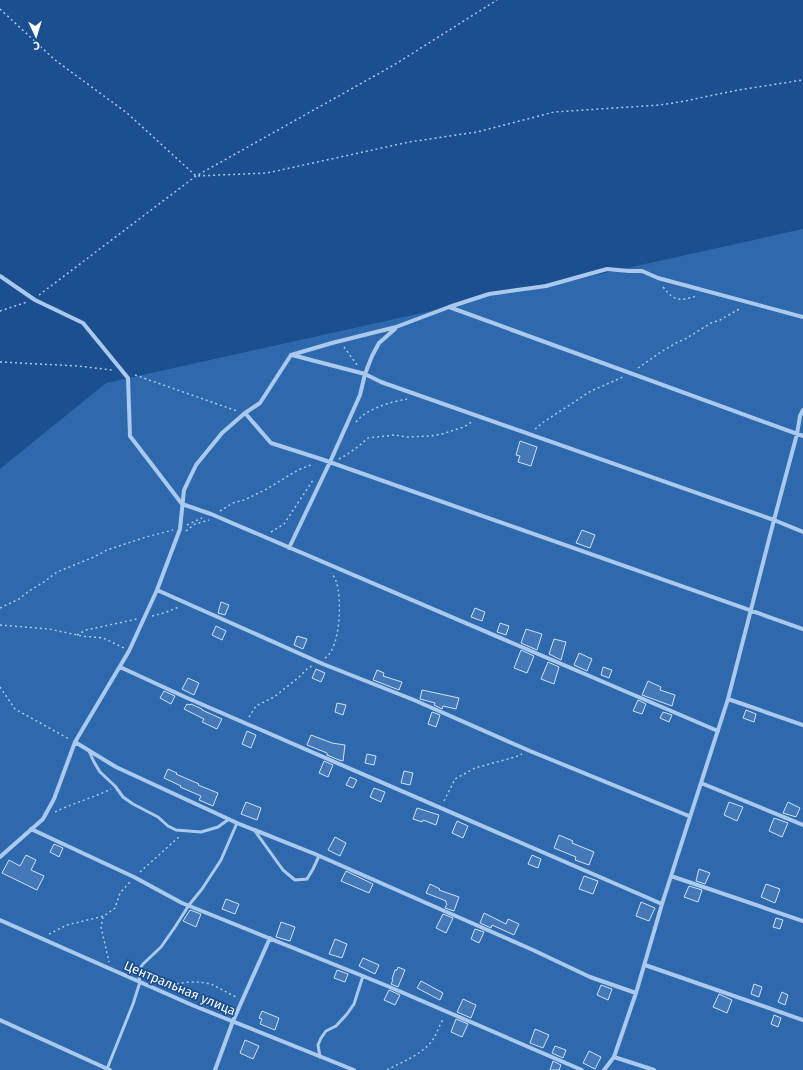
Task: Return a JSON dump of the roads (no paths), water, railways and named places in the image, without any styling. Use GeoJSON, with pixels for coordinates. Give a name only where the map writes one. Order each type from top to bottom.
{"type":"FeatureCollection","features":[{"type":"Feature","properties":{"kind":"street"},"geometry":{"type":"LineString","coordinates":[[0,857],[43,819],[54,798],[75,742],[129,651],[157,590],[180,529],[184,490],[196,465],[222,433],[260,403],[291,355],[340,341],[396,328],[449,307],[489,294],[546,286],[607,269],[642,271],[658,278],[803,317]]}},
{"type":"Feature","properties":{"kind":"street"},"geometry":{"type":"LineString","coordinates":[[0,276],[35,300],[83,323],[123,371],[128,378],[130,436],[182,504],[211,514],[718,731]]}},
{"type":"Feature","properties":{"kind":"street"},"geometry":{"type":"LineString","coordinates":[[449,307],[803,436]]}},
{"type":"Feature","properties":{"kind":"street"},"geometry":{"type":"LineString","coordinates":[[289,548],[360,395],[365,374],[372,356],[379,343],[396,328]]}},
{"type":"Feature","properties":{"kind":"street"},"geometry":{"type":"LineString","coordinates":[[291,355],[365,374],[381,382],[774,520],[803,532]]}},
{"type":"Feature","properties":{"kind":"street"},"geometry":{"type":"LineString","coordinates":[[604,1070],[614,1056],[636,994],[662,904],[728,699],[797,434],[800,416],[803,410]]}},
{"type":"Feature","properties":{"kind":"street"},"geometry":{"type":"LineString","coordinates":[[245,414],[271,443],[330,462],[803,629]]}},
{"type":"Feature","properties":{"kind":"street"},"geometry":{"type":"LineString","coordinates":[[157,590],[319,662],[414,700],[530,751],[690,816]]}},
{"type":"Feature","properties":{"kind":"street"},"geometry":{"type":"LineString","coordinates":[[120,667],[245,723],[662,904]]}},
{"type":"Feature","properties":{"kind":"street"},"geometry":{"type":"LineString","coordinates":[[728,699],[803,725]]}},
{"type":"Feature","properties":{"kind":"street"},"geometry":{"type":"LineString","coordinates":[[75,742],[116,767],[229,819],[319,856],[533,950],[590,977],[636,994]]}},
{"type":"Feature","properties":{"kind":"street"},"geometry":{"type":"LineString","coordinates":[[701,783],[803,825]]}},
{"type":"Feature","properties":{"kind":"street"},"geometry":{"type":"LineString","coordinates":[[31,829],[134,877],[189,905],[362,976],[582,1070]]}},
{"type":"Feature","properties":{"kind":"street"},"geometry":{"type":"LineString","coordinates":[[672,876],[803,921]]}},
{"type":"Feature","properties":{"kind":"street","name":"Центральная улица"},"geometry":{"type":"LineString","coordinates":[[0,920],[156,989],[354,1070]]}},
{"type":"Feature","properties":{"kind":"street"},"geometry":{"type":"LineString","coordinates":[[215,1070],[233,1021],[270,938]]}},
{"type":"Feature","properties":{"kind":"street"},"geometry":{"type":"LineString","coordinates":[[645,965],[803,1020]]}},
{"type":"Feature","properties":{"kind":"street"},"geometry":{"type":"LineString","coordinates":[[0,1020],[109,1069]]}},
{"type":"Feature","properties":{"kind":"street"},"geometry":{"type":"LineString","coordinates":[[614,1056],[654,1070]]}},
{"type":"Feature","properties":{"kind":"lane"},"geometry":{"type":"LineString","coordinates":[[89,751],[100,772],[115,786],[123,797],[158,817],[168,826],[176,830],[201,832],[218,827],[229,819]]}},
{"type":"Feature","properties":{"kind":"lane"},"geometry":{"type":"LineString","coordinates":[[109,1069],[140,982],[138,971],[140,967],[161,947],[189,905],[202,889],[221,860],[238,823]]}},
{"type":"Feature","properties":{"kind":"lane"},"geometry":{"type":"LineString","coordinates":[[254,829],[283,870],[295,880],[307,879],[319,856]]}},
{"type":"Feature","properties":{"kind":"lane"},"geometry":{"type":"LineString","coordinates":[[320,1057],[318,1045],[320,1038],[326,1031],[336,1026],[354,1004],[362,976]]}}]}
